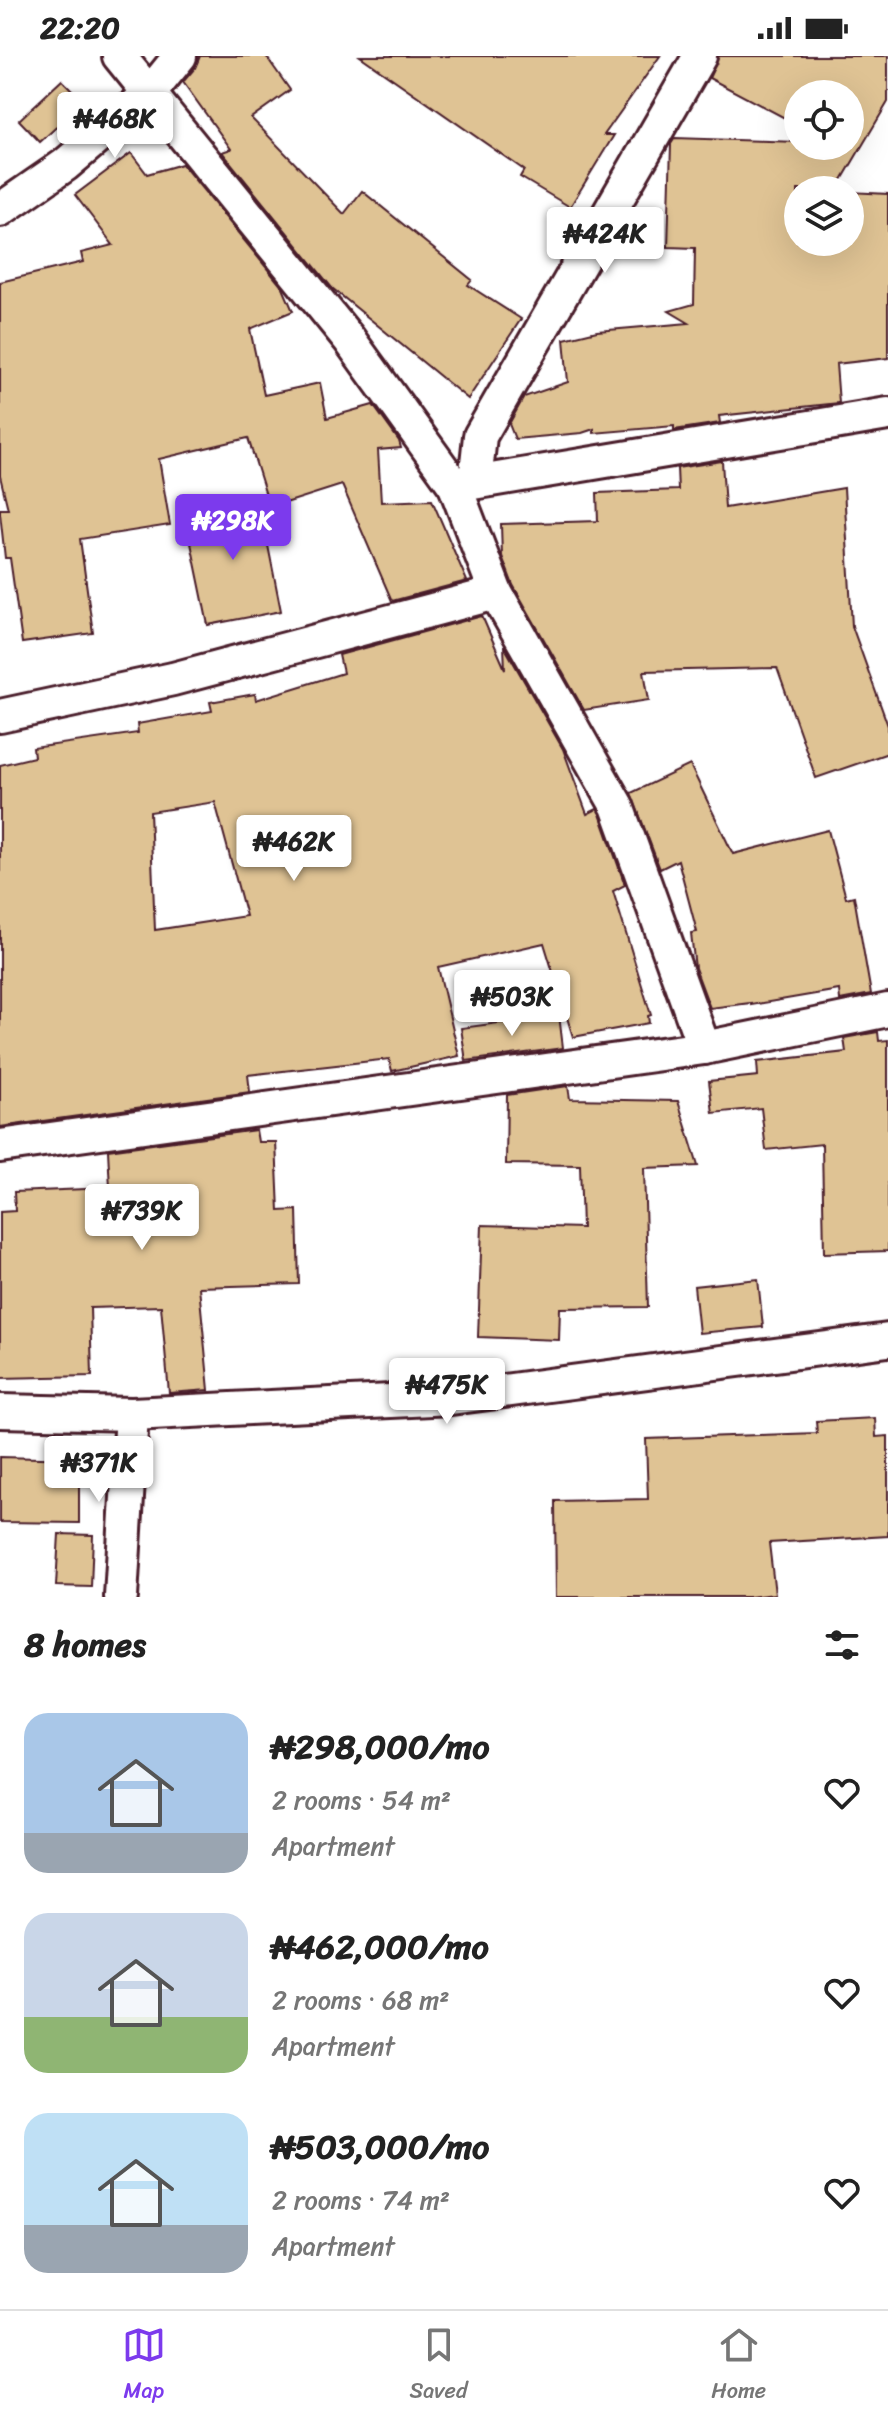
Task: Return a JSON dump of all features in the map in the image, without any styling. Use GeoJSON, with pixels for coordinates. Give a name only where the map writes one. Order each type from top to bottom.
{"type":"FeatureCollection","features":[{"type":"Feature","properties":{"kind":"street"},"geometry":{"type":"LineString","coordinates":[[119,56],[465,484],[496,593],[617,806],[704,1048]]}},
{"type":"Feature","properties":{"kind":"street"},"geometry":{"type":"LineString","coordinates":[[0,210],[65,165],[150,93],[180,56]]}},
{"type":"Feature","properties":{"kind":"street"},"geometry":{"type":"LineString","coordinates":[[465,484],[486,425],[700,56]]}},
{"type":"Feature","properties":{"kind":"street"},"geometry":{"type":"LineString","coordinates":[[465,484],[888,414]]}},
{"type":"Feature","properties":{"kind":"street"},"geometry":{"type":"LineString","coordinates":[[0,716],[173,679],[496,593]]}},
{"type":"Feature","properties":{"kind":"street"},"geometry":{"type":"LineString","coordinates":[[0,1146],[704,1048],[888,1010]]}},
{"type":"Feature","properties":{"kind":"street"},"geometry":{"type":"LineString","coordinates":[[0,1411],[132,1414],[451,1398],[888,1340]]}},
{"type":"Feature","properties":{"kind":"street"},"geometry":{"type":"LineString","coordinates":[[121,1597],[132,1414]]}},
{"type":"Feature","properties":{"kind":"building"},"geometry":{"type":"Polygon","coordinates":[[[200,56],[266,56],[290,90],[251,118],[344,214],[362,191],[472,280],[468,285],[521,319],[468,399],[332,288],[222,152],[231,149],[183,82],[200,56]]]}},
{"type":"Feature","properties":{"kind":"building"},"geometry":{"type":"Polygon","coordinates":[[[360,56],[660,56],[604,135],[614,135],[570,207],[520,177],[524,170],[360,56]]]}},
{"type":"Feature","properties":{"kind":"building"},"geometry":{"type":"Polygon","coordinates":[[[719,56],[888,56],[888,102],[864,143],[864,80],[784,80],[784,118],[709,78],[719,56]]]}},
{"type":"Feature","properties":{"kind":"building"},"geometry":{"type":"Polygon","coordinates":[[[62,80],[84,102],[40,142],[19,120],[62,80]]]}},
{"type":"Feature","properties":{"kind":"building"},"geometry":{"type":"Polygon","coordinates":[[[675,138],[784,142],[784,160],[854,160],[844,176],[784,176],[784,256],[864,256],[864,193],[888,194],[888,358],[836,364],[839,403],[719,416],[720,423],[674,430],[674,426],[594,433],[594,429],[582,433],[515,439],[509,424],[524,397],[568,382],[564,339],[597,331],[689,323],[669,311],[694,304],[695,248],[668,247],[671,144],[675,138]]]}},
{"type":"Feature","properties":{"kind":"building"},"geometry":{"type":"Polygon","coordinates":[[[131,153],[147,174],[182,164],[283,288],[293,311],[250,329],[264,395],[320,383],[327,418],[373,405],[401,448],[378,450],[381,502],[432,500],[467,581],[392,601],[342,485],[270,508],[248,438],[159,459],[170,525],[80,539],[93,633],[22,643],[10,558],[5,558],[0,513],[0,509],[8,509],[0,476],[0,282],[83,262],[81,253],[113,245],[75,195],[131,153]]]}},
{"type":"Feature","properties":{"kind":"building"},"geometry":{"type":"Polygon","coordinates":[[[722,461],[725,508],[844,488],[852,626],[888,726],[888,753],[816,778],[777,668],[644,671],[649,700],[584,710],[513,585],[502,556],[501,524],[598,521],[597,493],[678,490],[677,468],[722,461]]]}},
{"type":"Feature","properties":{"kind":"building"},"geometry":{"type":"Polygon","coordinates":[[[259,500],[281,611],[208,625],[185,514],[259,500]]]}},
{"type":"Feature","properties":{"kind":"building"},"geometry":{"type":"Polygon","coordinates":[[[482,616],[505,669],[504,646],[563,749],[587,814],[597,809],[600,814],[625,885],[613,891],[651,1015],[648,1016],[649,1023],[573,1037],[544,943],[438,967],[459,1056],[392,1071],[389,1059],[248,1075],[250,1092],[0,1127],[0,765],[34,757],[33,748],[138,733],[137,724],[212,711],[210,702],[255,694],[256,700],[343,673],[339,655],[482,616]],[[215,802],[150,812],[155,930],[246,916],[215,802]]]}},
{"type":"Feature","properties":{"kind":"building"},"geometry":{"type":"Polygon","coordinates":[[[690,765],[733,854],[828,830],[846,898],[854,896],[871,994],[840,1000],[839,990],[751,1005],[710,1008],[695,968],[691,933],[697,932],[678,860],[660,869],[631,793],[690,765]]]}},
{"type":"Feature","properties":{"kind":"building"},"geometry":{"type":"Polygon","coordinates":[[[559,1015],[563,1048],[466,1061],[461,1028],[559,1015]]]}},
{"type":"Feature","properties":{"kind":"building"},"geometry":{"type":"Polygon","coordinates":[[[878,1032],[879,1041],[888,1040],[888,1251],[824,1253],[822,1144],[766,1150],[761,1108],[713,1113],[709,1081],[758,1076],[757,1062],[846,1052],[844,1038],[878,1032]]]}},
{"type":"Feature","properties":{"kind":"building"},"geometry":{"type":"Polygon","coordinates":[[[568,1086],[570,1099],[678,1101],[698,1166],[644,1168],[648,1307],[560,1308],[559,1340],[478,1337],[482,1225],[582,1228],[580,1165],[506,1164],[507,1095],[568,1086]]]}},
{"type":"Feature","properties":{"kind":"building"},"geometry":{"type":"Polygon","coordinates":[[[256,1130],[258,1142],[276,1142],[279,1211],[297,1210],[299,1284],[199,1287],[209,1390],[169,1393],[161,1306],[90,1308],[92,1376],[0,1378],[0,1212],[15,1211],[14,1192],[110,1188],[108,1150],[256,1130]]]}},
{"type":"Feature","properties":{"kind":"building"},"geometry":{"type":"Polygon","coordinates":[[[758,1279],[763,1327],[699,1333],[694,1286],[758,1279]]]}},
{"type":"Feature","properties":{"kind":"building"},"geometry":{"type":"Polygon","coordinates":[[[875,1418],[876,1437],[888,1436],[888,1536],[769,1543],[775,1594],[748,1597],[556,1597],[555,1501],[648,1499],[646,1439],[817,1433],[816,1421],[875,1418]]]}},
{"type":"Feature","properties":{"kind":"building"},"geometry":{"type":"Polygon","coordinates":[[[0,1457],[79,1459],[79,1523],[0,1522],[0,1457]]]}},
{"type":"Feature","properties":{"kind":"building"},"geometry":{"type":"Polygon","coordinates":[[[59,1534],[93,1535],[91,1587],[56,1586],[59,1534]]]}}]}
